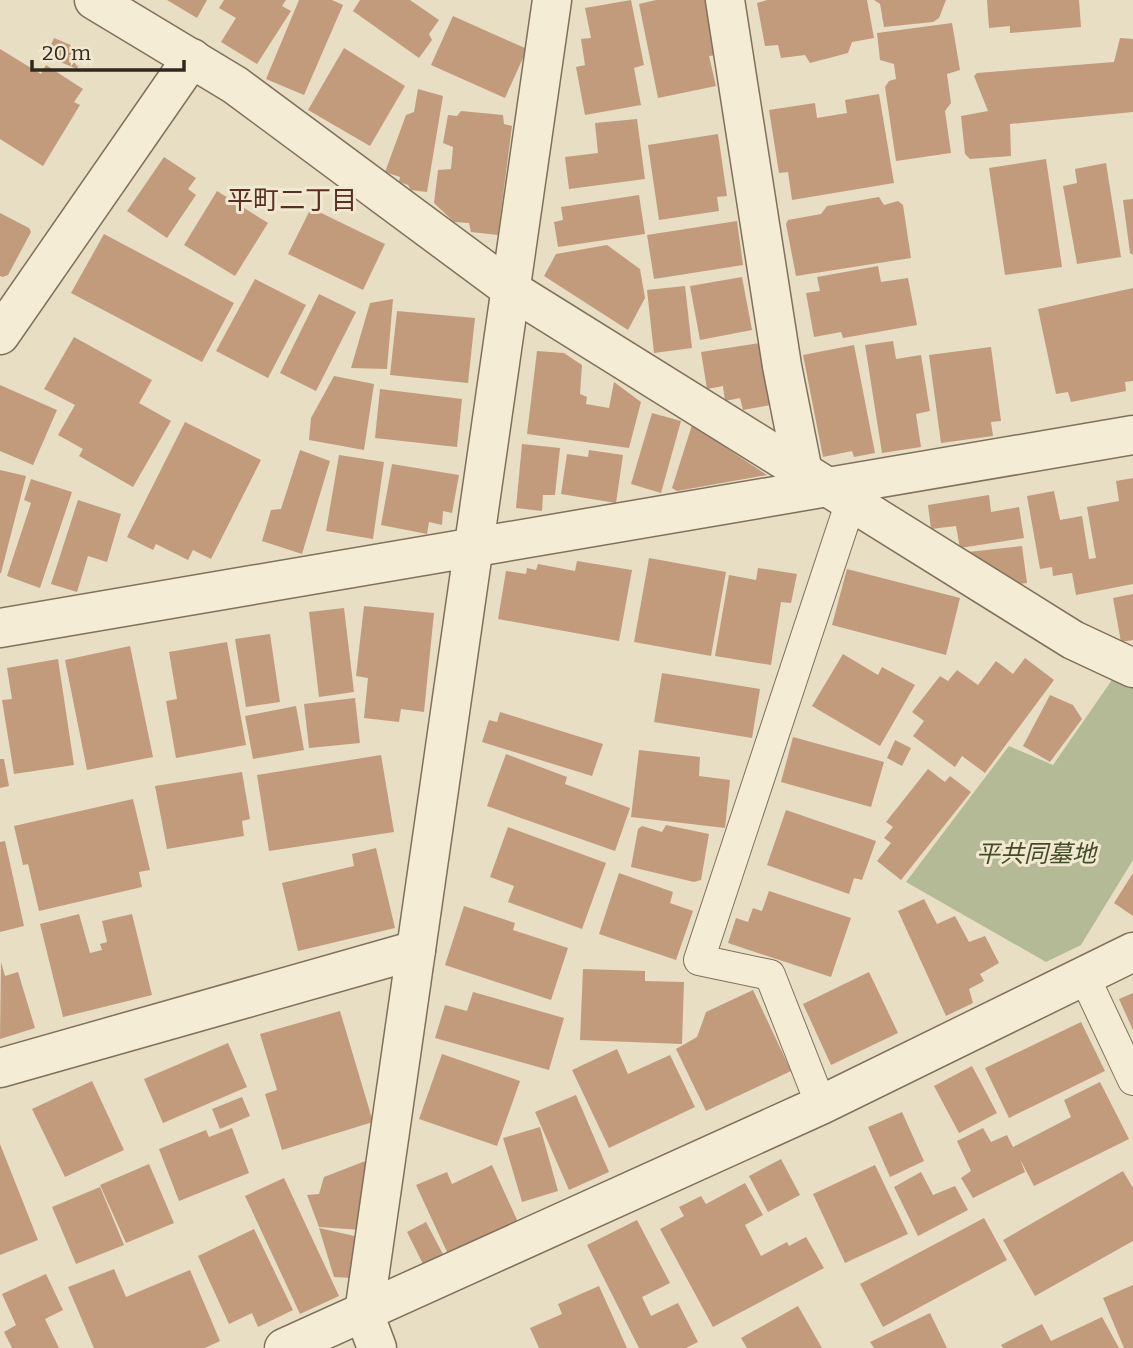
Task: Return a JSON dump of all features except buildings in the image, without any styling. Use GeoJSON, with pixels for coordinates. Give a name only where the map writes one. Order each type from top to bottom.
{"type":"FeatureCollection","features":[{"type":"Feature","properties":{"kind":"street"},"geometry":{"type":"LineString","coordinates":[[96,0],[235,85],[513,290],[1073,640],[1133,668]]}},
{"type":"Feature","properties":{"kind":"street"},"geometry":{"type":"LineString","coordinates":[[370,1331],[416,950],[513,290],[552,0]]}},
{"type":"Feature","properties":{"kind":"street"},"geometry":{"type":"LineString","coordinates":[[725,0],[782,366],[828,487]]}},
{"type":"Feature","properties":{"kind":"street"},"geometry":{"type":"LineString","coordinates":[[0,335],[192,58]]}},
{"type":"Feature","properties":{"kind":"street"},"geometry":{"type":"LineString","coordinates":[[0,628],[1133,435]]}},
{"type":"Feature","properties":{"kind":"street"},"geometry":{"type":"LineString","coordinates":[[0,1068],[416,950]]}},
{"type":"Feature","properties":{"kind":"street"},"geometry":{"type":"LineString","coordinates":[[284,1348],[370,1331],[1133,952]]}},
{"type":"Feature","properties":{"kind":"lane"},"geometry":{"type":"LineString","coordinates":[[821,1105],[770,975],[699,960],[828,487]]}},
{"type":"Feature","properties":{"kind":"lane"},"geometry":{"type":"LineString","coordinates":[[1084,976],[1133,1080]]}},
{"type":"Feature","properties":{"kind":"green space","name":"平共同墓地"},"geometry":{"type":"Polygon","coordinates":[[[1114,677],[1133,686],[1133,860],[1081,945],[1046,962],[906,882],[1009,746],[1053,765],[1114,677]]]}},
{"type":"Feature","properties":{"kind":"district","name":"平町二丁目"},"geometry":{"type":"Point","coordinates":[292,200]}}]}
